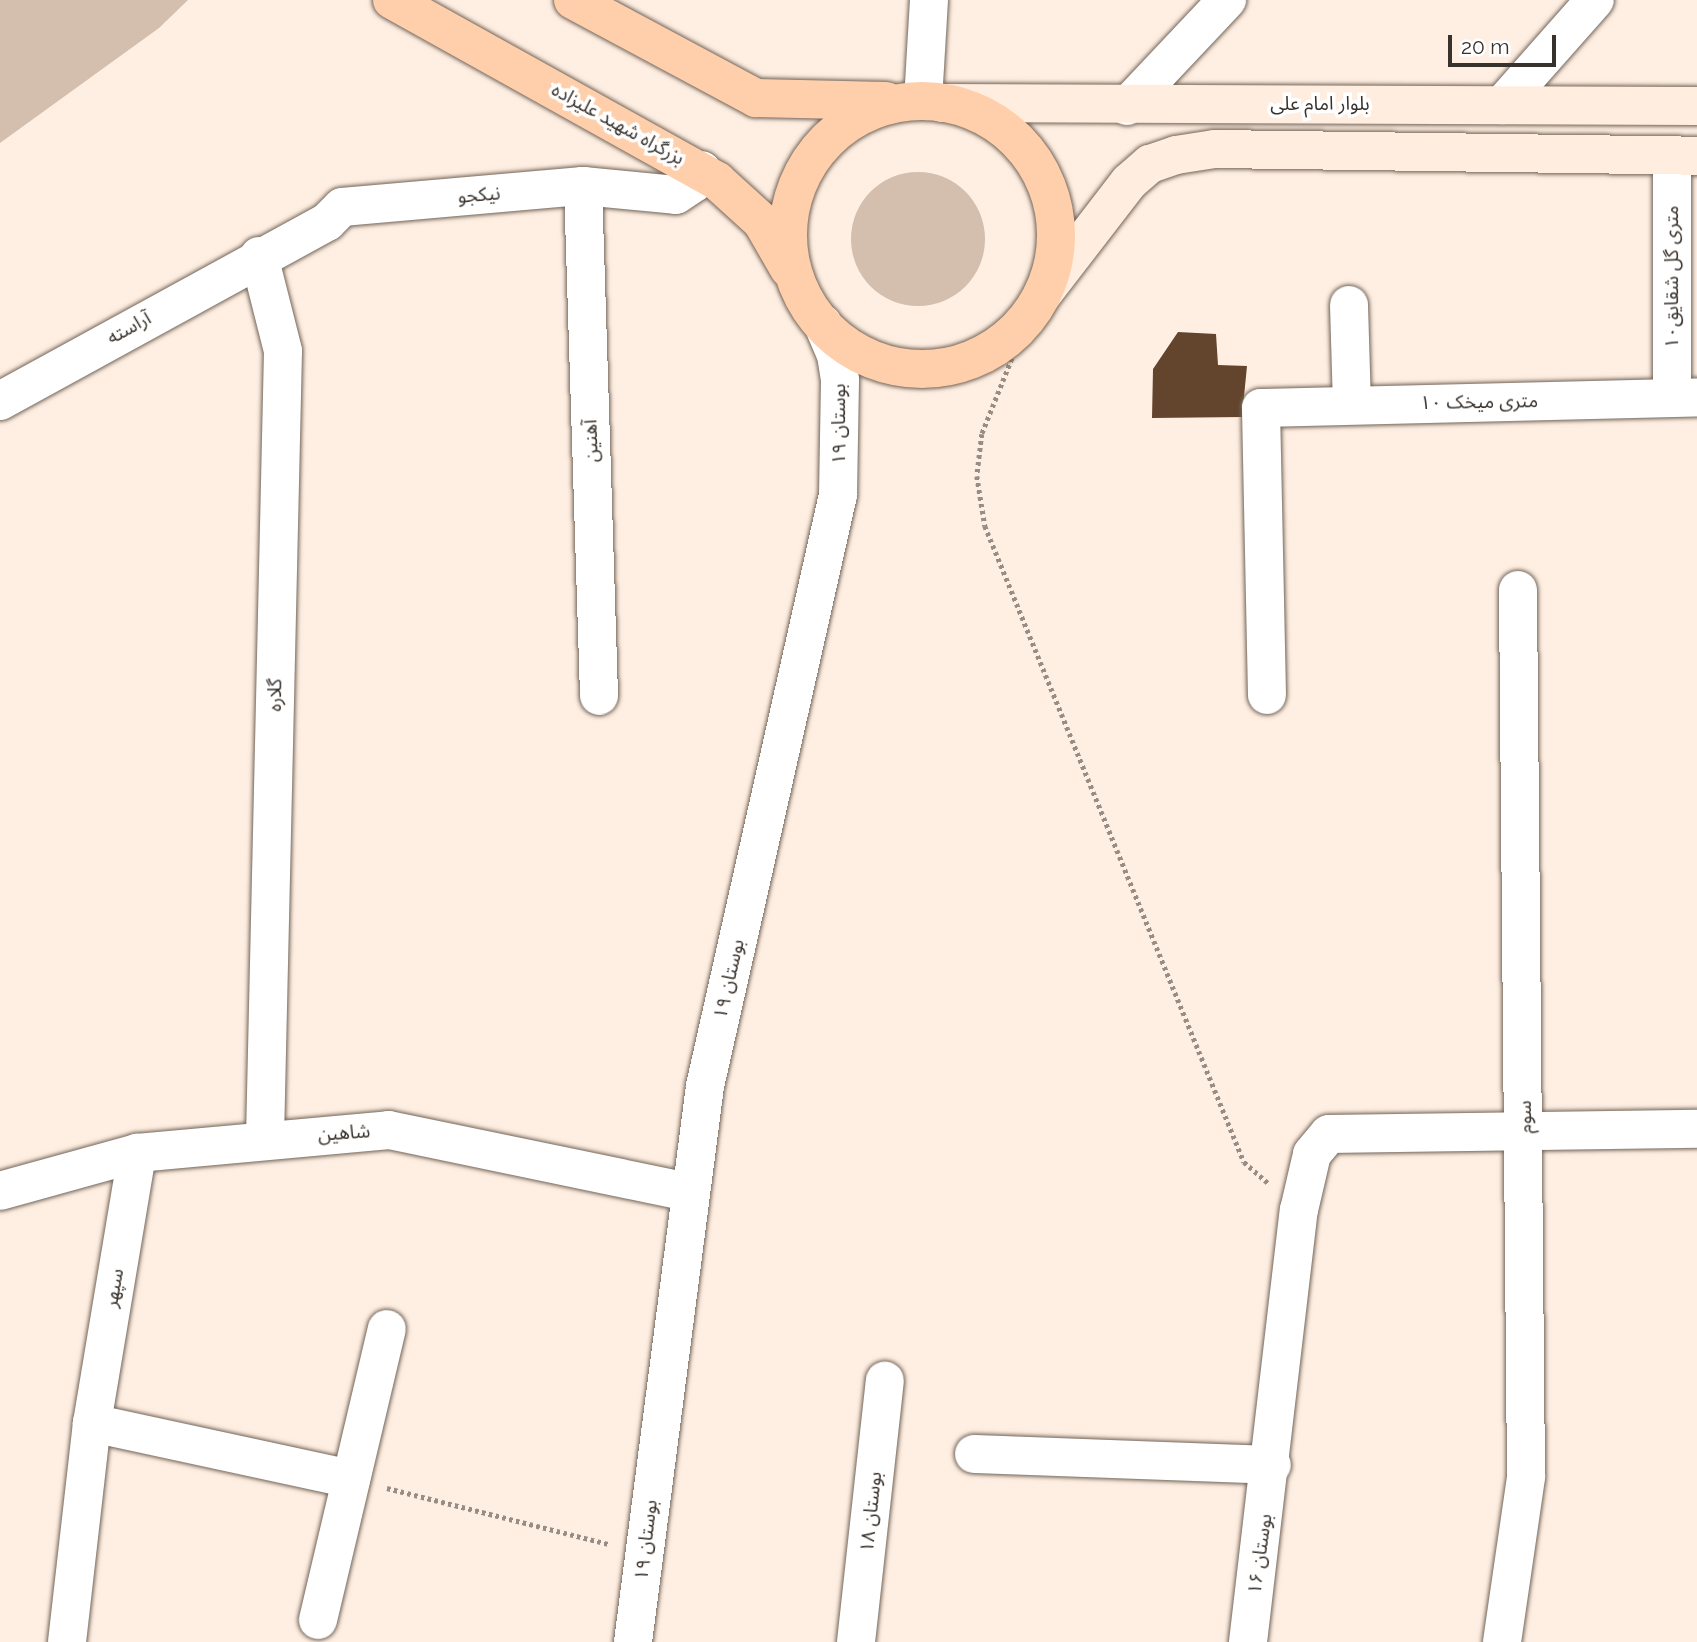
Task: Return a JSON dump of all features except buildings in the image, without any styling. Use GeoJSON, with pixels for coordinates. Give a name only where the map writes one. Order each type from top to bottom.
{"type":"FeatureCollection","features":[{"type":"Feature","properties":{"kind":"highway","name":"بزرگراه شهید علیزاده"},"geometry":{"type":"LineString","coordinates":[[392,0],[702,170],[762,222],[812,309]]}},
{"type":"Feature","properties":{"kind":"highway"},"geometry":{"type":"LineString","coordinates":[[573,0],[618,11],[756,98],[927,102],[994,122],[1016,140],[1041,173],[1056,227],[1052,268],[1035,307],[980,357],[933,369],[873,359],[850,348],[812,309],[791,258],[789,222],[794,198],[810,162],[833,136],[855,120],[887,106],[927,102]]}},
{"type":"Feature","properties":{"kind":"main road","name":"بلوار امام علی"},"geometry":{"type":"LineString","coordinates":[[927,102],[1127,106],[1697,106]]}},
{"type":"Feature","properties":{"kind":"main road"},"geometry":{"type":"LineString","coordinates":[[1035,307],[1129,182],[1150,164],[1176,155],[1216,149],[1684,156]]}},
{"type":"Feature","properties":{"kind":"street"},"geometry":{"type":"LineString","coordinates":[[927,102],[929,0]]}},
{"type":"Feature","properties":{"kind":"street"},"geometry":{"type":"LineString","coordinates":[[1127,106],[1227,0]]}},
{"type":"Feature","properties":{"kind":"street"},"geometry":{"type":"LineString","coordinates":[[1502,105],[1595,0]]}},
{"type":"Feature","properties":{"kind":"street","name":"۱۰متری گل شقایق"},"geometry":{"type":"LineString","coordinates":[[1684,156],[1685,398]]}},
{"type":"Feature","properties":{"kind":"street","name":"نیکجو"},"geometry":{"type":"LineString","coordinates":[[259,256],[327,222],[342,207],[583,186],[676,195],[694,183],[702,170]]}},
{"type":"Feature","properties":{"kind":"street","name":"آهنین"},"geometry":{"type":"LineString","coordinates":[[583,186],[598,696]]}},
{"type":"Feature","properties":{"kind":"street","name":"آراسته"},"geometry":{"type":"LineString","coordinates":[[0,401],[259,256]]}},
{"type":"Feature","properties":{"kind":"street","name":"گلاره"},"geometry":{"type":"LineString","coordinates":[[259,256],[283,351],[265,1138]]}},
{"type":"Feature","properties":{"kind":"street"},"geometry":{"type":"LineString","coordinates":[[1349,305],[1352,405]]}},
{"type":"Feature","properties":{"kind":"street","name":"بوستان ۱۹"},"geometry":{"type":"LineString","coordinates":[[633,1642],[689,1192],[705,1086],[838,495],[840,380],[836,355],[812,309]]}},
{"type":"Feature","properties":{"kind":"street","name":"۱۰ متری میخک"},"geometry":{"type":"LineString","coordinates":[[1267,695],[1261,408],[1685,398]]}},
{"type":"Feature","properties":{"kind":"street","name":"سوم"},"geometry":{"type":"LineString","coordinates":[[1502,1642],[1527,1477],[1518,590]]}},
{"type":"Feature","properties":{"kind":"street","name":"بوستان ۱۶"},"geometry":{"type":"LineString","coordinates":[[1248,1642],[1272,1465],[1299,1210],[1312,1154],[1329,1134],[1697,1129]]}},
{"type":"Feature","properties":{"kind":"street","name":"شاهین"},"geometry":{"type":"LineString","coordinates":[[0,1191],[137,1153],[265,1138],[389,1130],[689,1192]]}},
{"type":"Feature","properties":{"kind":"street","name":"سپهر"},"geometry":{"type":"LineString","coordinates":[[67,1642],[92,1423],[137,1153]]}},
{"type":"Feature","properties":{"kind":"street"},"geometry":{"type":"LineString","coordinates":[[317,1620],[387,1329]]}},
{"type":"Feature","properties":{"kind":"street","name":"بوستان ۱۸"},"geometry":{"type":"LineString","coordinates":[[856,1642],[885,1381]]}},
{"type":"Feature","properties":{"kind":"street"},"geometry":{"type":"LineString","coordinates":[[92,1423],[351,1479]]}},
{"type":"Feature","properties":{"kind":"street"},"geometry":{"type":"LineString","coordinates":[[974,1454],[1272,1465]]}},
{"type":"Feature","properties":{"kind":"path"},"geometry":{"type":"LineString","coordinates":[[1035,307],[982,434],[977,476],[985,526],[1244,1162],[1299,1210]]}},
{"type":"Feature","properties":{"kind":"path"},"geometry":{"type":"LineString","coordinates":[[351,1479],[644,1553]]}},
{"type":"Feature","properties":{"kind":"shaded area"},"geometry":{"type":"Polygon","coordinates":[[[0,0],[188,0],[159,28],[0,143],[0,0]]]}},
{"type":"Feature","properties":{"kind":"shaded area"},"geometry":{"type":"Polygon","coordinates":[[[918,172],[944,177],[965,192],[980,213],[985,239],[980,265],[965,286],[944,301],[918,306],[892,301],[871,286],[856,265],[851,239],[856,213],[871,192],[892,177],[918,172]]]}}]}
